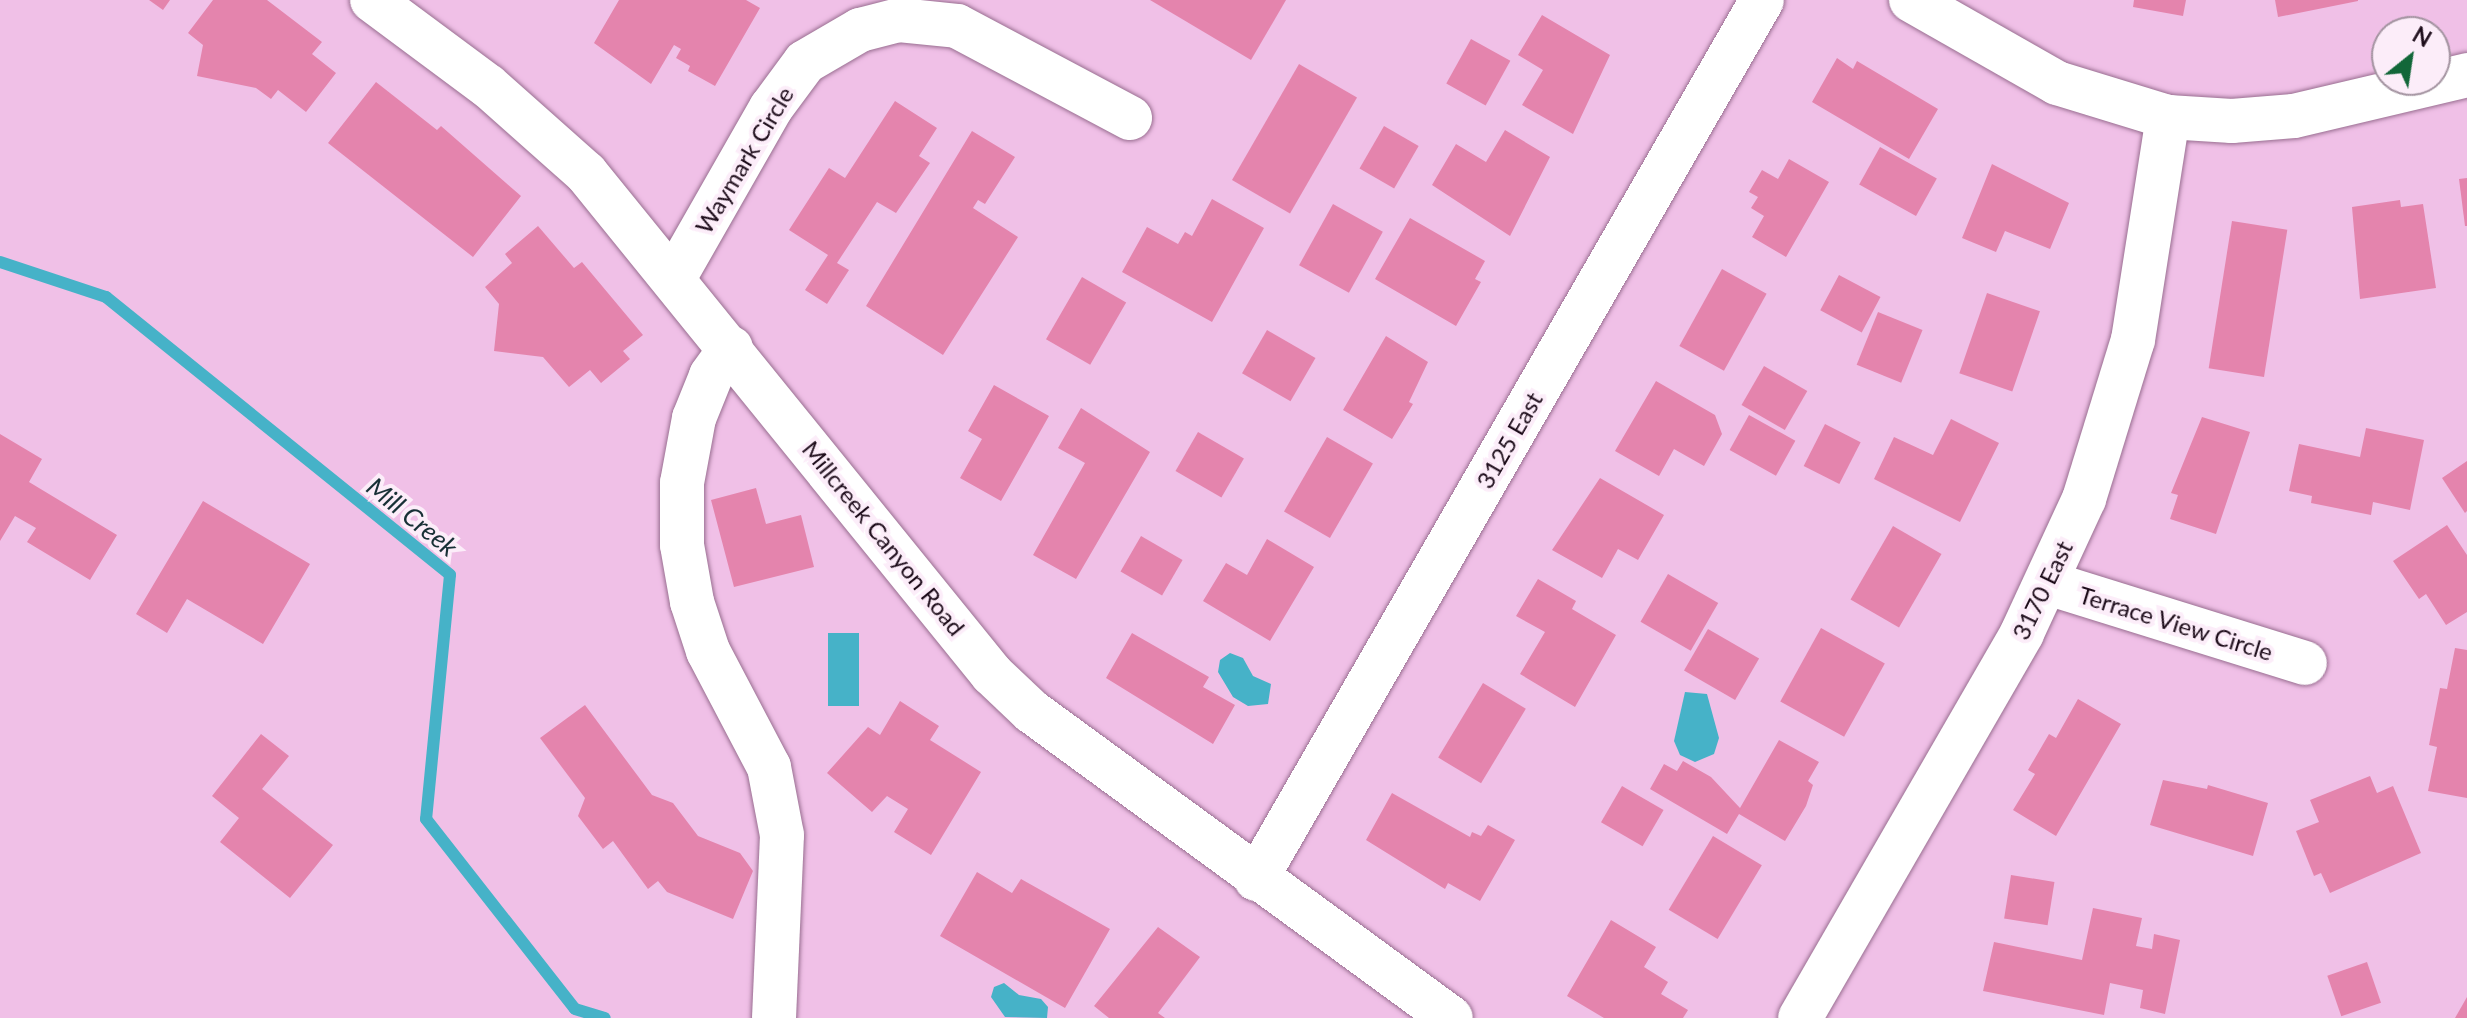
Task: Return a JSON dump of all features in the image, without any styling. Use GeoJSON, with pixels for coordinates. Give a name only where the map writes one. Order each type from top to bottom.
{"type":"FeatureCollection","features":[{"type":"Feature","properties":{"kind":"street","name":"Millcreek Canyon Road"},"geometry":{"type":"LineString","coordinates":[[372,0],[488,86],[586,173],[731,348],[992,674],[1031,711],[1256,879],[1451,1018]]}},
{"type":"Feature","properties":{"kind":"street","name":"3125 East"},"geometry":{"type":"LineString","coordinates":[[1256,879],[1762,0]]}},
{"type":"Feature","properties":{"kind":"street"},"geometry":{"type":"LineString","coordinates":[[1911,0],[2057,83],[2168,117],[2232,121],[2294,116],[2467,75]]}},
{"type":"Feature","properties":{"kind":"street","name":"Waymark Circle"},"geometry":{"type":"LineString","coordinates":[[674,278],[779,96],[805,62],[860,30],[899,20],[957,26],[1130,118]]}},
{"type":"Feature","properties":{"kind":"street","name":"3170 East"},"geometry":{"type":"LineString","coordinates":[[1800,1018],[2048,583],[2084,499],[2123,381],[2144,286],[2168,117]]}},
{"type":"Feature","properties":{"kind":"street"},"geometry":{"type":"LineString","coordinates":[[731,348],[711,376],[694,418],[682,483],[682,545],[692,602],[708,651],[769,767],[782,835],[774,1018]]}},
{"type":"Feature","properties":{"kind":"street","name":"Terrace View Circle"},"geometry":{"type":"LineString","coordinates":[[2048,583],[2305,663]]}},
{"type":"Feature","properties":{"kind":"water"},"geometry":{"type":"Polygon","coordinates":[[[828,633],[859,633],[859,706],[828,706],[828,633]]]}},
{"type":"Feature","properties":{"kind":"water"},"geometry":{"type":"Polygon","coordinates":[[[1230,653],[1243,658],[1253,676],[1271,684],[1268,704],[1248,706],[1233,697],[1218,672],[1220,660],[1230,653]]]}},
{"type":"Feature","properties":{"kind":"water"},"geometry":{"type":"Polygon","coordinates":[[[1685,692],[1707,694],[1719,738],[1714,754],[1695,762],[1680,755],[1674,741],[1685,692]]]}},
{"type":"Feature","properties":{"kind":"water"},"geometry":{"type":"Polygon","coordinates":[[[1004,983],[1019,995],[1041,999],[1048,1007],[1047,1018],[1005,1017],[991,997],[994,987],[1004,983]]]}},
{"type":"Feature","properties":{"kind":"building"},"geometry":{"type":"Polygon","coordinates":[[[149,0],[170,0],[163,10],[149,0]]]}},
{"type":"Feature","properties":{"kind":"building"},"geometry":{"type":"Polygon","coordinates":[[[213,0],[267,0],[322,42],[312,54],[336,73],[306,112],[278,90],[271,99],[256,88],[197,76],[203,45],[188,33],[213,0]]]}},
{"type":"Feature","properties":{"kind":"building"},"geometry":{"type":"Polygon","coordinates":[[[619,0],[746,0],[760,8],[715,86],[688,71],[690,66],[676,58],[681,49],[674,45],[651,84],[594,43],[619,0]]]}},
{"type":"Feature","properties":{"kind":"building"},"geometry":{"type":"Polygon","coordinates":[[[1150,0],[1286,0],[1251,60],[1150,0]]]}},
{"type":"Feature","properties":{"kind":"building"},"geometry":{"type":"Polygon","coordinates":[[[2134,0],[2186,0],[2183,16],[2133,7],[2134,0]]]}},
{"type":"Feature","properties":{"kind":"building"},"geometry":{"type":"Polygon","coordinates":[[[2275,0],[2358,0],[2358,1],[2278,17],[2275,0]]]}},
{"type":"Feature","properties":{"kind":"building"},"geometry":{"type":"Polygon","coordinates":[[[1542,15],[1610,55],[1573,134],[1522,105],[1543,70],[1518,55],[1542,15]]]}},
{"type":"Feature","properties":{"kind":"building"},"geometry":{"type":"Polygon","coordinates":[[[1471,39],[1510,61],[1486,105],[1446,84],[1471,39]]]}},
{"type":"Feature","properties":{"kind":"building"},"geometry":{"type":"Polygon","coordinates":[[[1837,58],[1853,69],[1857,61],[1938,109],[1909,159],[1812,102],[1837,58]]]}},
{"type":"Feature","properties":{"kind":"building"},"geometry":{"type":"Polygon","coordinates":[[[1299,64],[1357,98],[1290,214],[1232,180],[1299,64]]]}},
{"type":"Feature","properties":{"kind":"building"},"geometry":{"type":"Polygon","coordinates":[[[376,82],[437,130],[441,126],[521,196],[473,257],[328,143],[376,82]]]}},
{"type":"Feature","properties":{"kind":"building"},"geometry":{"type":"Polygon","coordinates":[[[895,101],[937,128],[919,156],[930,163],[896,213],[877,202],[837,263],[849,270],[827,304],[805,290],[828,255],[789,230],[829,168],[845,178],[895,101]]]}},
{"type":"Feature","properties":{"kind":"building"},"geometry":{"type":"Polygon","coordinates":[[[1384,126],[1419,146],[1394,188],[1360,168],[1384,126]]]}},
{"type":"Feature","properties":{"kind":"building"},"geometry":{"type":"Polygon","coordinates":[[[1505,130],[1550,157],[1510,236],[1432,185],[1456,144],[1486,162],[1505,130]]]}},
{"type":"Feature","properties":{"kind":"building"},"geometry":{"type":"Polygon","coordinates":[[[972,131],[1015,157],[985,204],[978,200],[973,208],[1018,237],[943,355],[866,306],[972,131]]]}},
{"type":"Feature","properties":{"kind":"building"},"geometry":{"type":"Polygon","coordinates":[[[1880,147],[1937,179],[1916,216],[1859,185],[1880,147]]]}},
{"type":"Feature","properties":{"kind":"building"},"geometry":{"type":"Polygon","coordinates":[[[1789,159],[1829,182],[1786,257],[1752,237],[1764,216],[1751,208],[1758,197],[1749,192],[1762,170],[1778,179],[1789,159]]]}},
{"type":"Feature","properties":{"kind":"building"},"geometry":{"type":"Polygon","coordinates":[[[1992,164],[2069,203],[2050,249],[2005,231],[1996,252],[1962,238],[1992,164]]]}},
{"type":"Feature","properties":{"kind":"building"},"geometry":{"type":"Polygon","coordinates":[[[2467,178],[2467,226],[2465,226],[2459,179],[2467,178]]]}},
{"type":"Feature","properties":{"kind":"building"},"geometry":{"type":"Polygon","coordinates":[[[1212,199],[1264,228],[1212,322],[1122,272],[1147,227],[1178,244],[1185,232],[1192,236],[1212,199]]]}},
{"type":"Feature","properties":{"kind":"building"},"geometry":{"type":"Polygon","coordinates":[[[2400,200],[2401,207],[2423,204],[2436,288],[2360,299],[2352,207],[2400,200]]]}},
{"type":"Feature","properties":{"kind":"building"},"geometry":{"type":"Polygon","coordinates":[[[1333,204],[1383,232],[1349,293],[1299,265],[1333,204]]]}},
{"type":"Feature","properties":{"kind":"building"},"geometry":{"type":"Polygon","coordinates":[[[1410,218],[1485,261],[1475,279],[1481,282],[1456,326],[1375,279],[1410,218]]]}},
{"type":"Feature","properties":{"kind":"building"},"geometry":{"type":"Polygon","coordinates":[[[2232,221],[2287,230],[2264,377],[2209,368],[2232,221]]]}},
{"type":"Feature","properties":{"kind":"building"},"geometry":{"type":"Polygon","coordinates":[[[538,226],[574,268],[582,262],[643,335],[623,351],[630,359],[601,383],[590,370],[569,387],[543,357],[494,351],[499,304],[485,287],[512,263],[505,254],[538,226]]]}},
{"type":"Feature","properties":{"kind":"building"},"geometry":{"type":"Polygon","coordinates":[[[1722,269],[1767,294],[1724,371],[1679,346],[1722,269]]]}},
{"type":"Feature","properties":{"kind":"building"},"geometry":{"type":"Polygon","coordinates":[[[1839,275],[1880,297],[1862,332],[1820,310],[1839,275]]]}},
{"type":"Feature","properties":{"kind":"building"},"geometry":{"type":"Polygon","coordinates":[[[1082,277],[1126,302],[1090,365],[1046,339],[1082,277]]]}},
{"type":"Feature","properties":{"kind":"building"},"geometry":{"type":"Polygon","coordinates":[[[1987,293],[2040,311],[2012,392],[1959,373],[1987,293]]]}},
{"type":"Feature","properties":{"kind":"building"},"geometry":{"type":"Polygon","coordinates":[[[1878,312],[1923,330],[1901,383],[1857,365],[1878,312]]]}},
{"type":"Feature","properties":{"kind":"building"},"geometry":{"type":"Polygon","coordinates":[[[1267,330],[1315,358],[1290,401],[1242,373],[1267,330]]]}},
{"type":"Feature","properties":{"kind":"building"},"geometry":{"type":"Polygon","coordinates":[[[1386,336],[1428,362],[1409,402],[1413,404],[1392,439],[1343,410],[1386,336]]]}},
{"type":"Feature","properties":{"kind":"building"},"geometry":{"type":"Polygon","coordinates":[[[1764,366],[1807,391],[1785,430],[1742,405],[1764,366]]]}},
{"type":"Feature","properties":{"kind":"building"},"geometry":{"type":"Polygon","coordinates":[[[1656,381],[1715,415],[1722,434],[1704,466],[1674,449],[1659,476],[1615,451],[1656,381]]]}},
{"type":"Feature","properties":{"kind":"building"},"geometry":{"type":"Polygon","coordinates":[[[994,385],[1049,416],[1001,501],[960,478],[982,439],[968,431],[994,385]]]}},
{"type":"Feature","properties":{"kind":"building"},"geometry":{"type":"Polygon","coordinates":[[[1081,408],[1150,452],[1076,579],[1033,555],[1085,463],[1058,448],[1081,408]]]}},
{"type":"Feature","properties":{"kind":"building"},"geometry":{"type":"Polygon","coordinates":[[[1749,415],[1795,441],[1776,476],[1730,450],[1749,415]]]}},
{"type":"Feature","properties":{"kind":"building"},"geometry":{"type":"Polygon","coordinates":[[[2202,417],[2250,432],[2216,534],[2170,519],[2178,495],[2171,493],[2202,417]]]}},
{"type":"Feature","properties":{"kind":"building"},"geometry":{"type":"Polygon","coordinates":[[[1951,419],[1999,443],[1960,522],[1874,479],[1894,437],[1933,455],[1951,419]]]}},
{"type":"Feature","properties":{"kind":"building"},"geometry":{"type":"Polygon","coordinates":[[[1825,424],[1861,442],[1839,484],[1804,466],[1825,424]]]}},
{"type":"Feature","properties":{"kind":"building"},"geometry":{"type":"Polygon","coordinates":[[[2366,428],[2424,440],[2410,510],[2373,502],[2371,515],[2311,503],[2312,496],[2289,491],[2299,444],[2360,457],[2366,428]]]}},
{"type":"Feature","properties":{"kind":"building"},"geometry":{"type":"Polygon","coordinates":[[[1198,432],[1244,458],[1221,497],[1176,471],[1198,432]]]}},
{"type":"Feature","properties":{"kind":"building"},"geometry":{"type":"Polygon","coordinates":[[[0,434],[42,459],[29,482],[117,535],[90,580],[27,542],[36,528],[15,516],[0,541],[0,434]]]}},
{"type":"Feature","properties":{"kind":"building"},"geometry":{"type":"Polygon","coordinates":[[[1327,437],[1373,464],[1330,538],[1284,511],[1327,437]]]}},
{"type":"Feature","properties":{"kind":"building"},"geometry":{"type":"Polygon","coordinates":[[[2467,461],[2467,511],[2465,513],[2442,478],[2467,461]]]}},
{"type":"Feature","properties":{"kind":"building"},"geometry":{"type":"Polygon","coordinates":[[[1600,478],[1664,515],[1638,560],[1618,549],[1602,578],[1552,550],[1600,478]]]}},
{"type":"Feature","properties":{"kind":"building"},"geometry":{"type":"Polygon","coordinates":[[[756,488],[766,524],[801,515],[814,567],[734,587],[711,500],[756,488]]]}},
{"type":"Feature","properties":{"kind":"building"},"geometry":{"type":"Polygon","coordinates":[[[203,501],[310,564],[263,644],[187,599],[167,633],[136,614],[203,501]]]}},
{"type":"Feature","properties":{"kind":"building"},"geometry":{"type":"Polygon","coordinates":[[[2447,525],[2467,555],[2467,612],[2446,625],[2426,594],[2419,599],[2393,561],[2447,525]]]}},
{"type":"Feature","properties":{"kind":"building"},"geometry":{"type":"Polygon","coordinates":[[[1893,526],[1941,554],[1899,628],[1850,600],[1893,526]]]}},
{"type":"Feature","properties":{"kind":"building"},"geometry":{"type":"Polygon","coordinates":[[[1141,536],[1183,560],[1162,596],[1120,572],[1141,536]]]}},
{"type":"Feature","properties":{"kind":"building"},"geometry":{"type":"Polygon","coordinates":[[[1267,539],[1314,567],[1270,641],[1203,601],[1226,563],[1247,575],[1267,539]]]}},
{"type":"Feature","properties":{"kind":"building"},"geometry":{"type":"Polygon","coordinates":[[[1668,574],[1718,603],[1691,651],[1640,622],[1668,574]]]}},
{"type":"Feature","properties":{"kind":"building"},"geometry":{"type":"Polygon","coordinates":[[[1538,579],[1576,601],[1572,609],[1616,635],[1575,707],[1520,674],[1545,632],[1516,616],[1538,579]]]}},
{"type":"Feature","properties":{"kind":"building"},"geometry":{"type":"Polygon","coordinates":[[[1821,628],[1885,663],[1844,737],[1780,701],[1821,628]]]}},
{"type":"Feature","properties":{"kind":"building"},"geometry":{"type":"Polygon","coordinates":[[[1708,629],[1759,659],[1735,700],[1684,671],[1708,629]]]}},
{"type":"Feature","properties":{"kind":"building"},"geometry":{"type":"Polygon","coordinates":[[[1132,633],[1209,677],[1203,687],[1235,705],[1213,744],[1106,678],[1132,633]]]}},
{"type":"Feature","properties":{"kind":"building"},"geometry":{"type":"Polygon","coordinates":[[[2455,648],[2467,650],[2467,798],[2428,791],[2437,747],[2429,745],[2440,688],[2447,689],[2455,648]]]}},
{"type":"Feature","properties":{"kind":"building"},"geometry":{"type":"Polygon","coordinates":[[[1483,683],[1526,709],[1481,783],[1438,758],[1483,683]]]}},
{"type":"Feature","properties":{"kind":"building"},"geometry":{"type":"Polygon","coordinates":[[[2078,699],[2121,724],[2056,836],[2013,810],[2035,774],[2028,770],[2049,734],[2056,738],[2078,699]]]}},
{"type":"Feature","properties":{"kind":"building"},"geometry":{"type":"Polygon","coordinates":[[[900,701],[939,726],[930,740],[981,772],[931,855],[894,832],[908,809],[887,796],[872,812],[827,773],[868,727],[880,735],[900,701]]]}},
{"type":"Feature","properties":{"kind":"building"},"geometry":{"type":"Polygon","coordinates":[[[585,705],[652,795],[673,803],[698,836],[740,853],[753,871],[733,919],[667,892],[658,881],[648,889],[613,841],[603,849],[578,816],[585,798],[540,738],[585,705]]]}},
{"type":"Feature","properties":{"kind":"building"},"geometry":{"type":"Polygon","coordinates":[[[261,734],[289,756],[262,789],[333,845],[290,898],[220,842],[239,818],[212,796],[261,734]]]}},
{"type":"Feature","properties":{"kind":"building"},"geometry":{"type":"Polygon","coordinates":[[[1779,740],[1819,762],[1808,781],[1813,785],[1806,806],[1785,841],[1739,814],[1727,834],[1650,789],[1664,764],[1677,771],[1683,761],[1711,777],[1740,808],[1779,740]]]}},
{"type":"Feature","properties":{"kind":"building"},"geometry":{"type":"Polygon","coordinates":[[[2370,776],[2377,793],[2393,786],[2421,853],[2330,893],[2321,873],[2314,876],[2296,831],[2319,822],[2310,800],[2370,776]]]}},
{"type":"Feature","properties":{"kind":"building"},"geometry":{"type":"Polygon","coordinates":[[[2163,780],[2207,789],[2208,785],[2268,803],[2253,856],[2150,825],[2163,780]]]}},
{"type":"Feature","properties":{"kind":"building"},"geometry":{"type":"Polygon","coordinates":[[[1622,786],[1664,810],[1643,846],[1601,822],[1622,786]]]}},
{"type":"Feature","properties":{"kind":"building"},"geometry":{"type":"Polygon","coordinates":[[[1392,793],[1470,837],[1472,832],[1481,836],[1488,825],[1515,840],[1480,901],[1448,883],[1445,889],[1366,840],[1392,793]]]}},
{"type":"Feature","properties":{"kind":"building"},"geometry":{"type":"Polygon","coordinates":[[[1713,836],[1762,865],[1718,939],[1669,910],[1713,836]]]}},
{"type":"Feature","properties":{"kind":"building"},"geometry":{"type":"Polygon","coordinates":[[[977,872],[1012,893],[1021,879],[1110,929],[1065,1008],[940,936],[977,872]]]}},
{"type":"Feature","properties":{"kind":"building"},"geometry":{"type":"Polygon","coordinates":[[[2011,875],[2054,882],[2048,925],[2004,918],[2011,875]]]}},
{"type":"Feature","properties":{"kind":"building"},"geometry":{"type":"Polygon","coordinates":[[[2093,908],[2142,918],[2136,946],[2152,949],[2154,934],[2180,940],[2165,1014],[2140,1008],[2143,990],[2110,983],[2104,1015],[1983,991],[1994,942],[2082,960],[2093,908]]]}},
{"type":"Feature","properties":{"kind":"building"},"geometry":{"type":"Polygon","coordinates":[[[1611,920],[1656,947],[1644,967],[1668,982],[1661,994],[1688,1010],[1683,1018],[1604,1018],[1567,996],[1611,920]]]}},
{"type":"Feature","properties":{"kind":"building"},"geometry":{"type":"Polygon","coordinates":[[[1158,927],[1200,957],[1158,1013],[1165,1018],[1109,1018],[1094,1006],[1158,927]]]}},
{"type":"Feature","properties":{"kind":"building"},"geometry":{"type":"Polygon","coordinates":[[[2367,962],[2381,1003],[2341,1016],[2327,976],[2367,962]]]}},
{"type":"Feature","properties":{"kind":"building"},"geometry":{"type":"Polygon","coordinates":[[[2467,997],[2467,1018],[2455,1018],[2467,997]]]}},
{"type":"Feature","properties":{"kind":"waterway","name":"Mill Creek"},"geometry":{"type":"LineString","coordinates":[[0,262],[106,297],[450,575],[426,819],[575,1009],[605,1018]]}}]}
